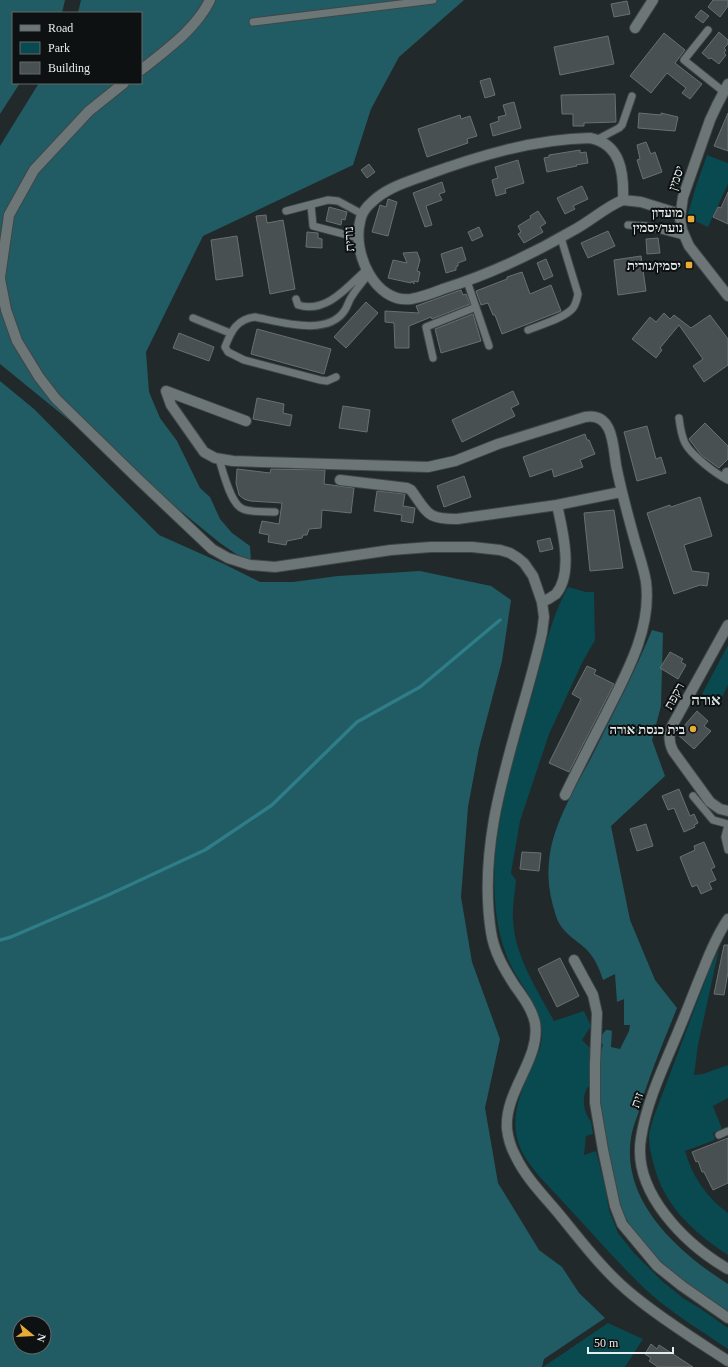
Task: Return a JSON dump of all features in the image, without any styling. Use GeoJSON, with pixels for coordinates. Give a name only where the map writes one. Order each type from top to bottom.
{"type":"FeatureCollection","features":[{"type":"Feature","properties":{"kind":"street"},"geometry":{"type":"LineString","coordinates":[[142,69],[172,44],[199,18],[210,0]]}},
{"type":"Feature","properties":{"kind":"street"},"geometry":{"type":"LineString","coordinates":[[635,28],[653,0]]}},
{"type":"Feature","properties":{"kind":"street"},"geometry":{"type":"LineString","coordinates":[[123,84],[89,111],[34,170],[9,216],[0,278],[6,310],[17,341],[39,377],[56,399],[212,549],[228,558],[250,565],[275,567],[297,565],[391,550],[472,547],[500,550],[518,558],[529,569],[537,586],[542,602],[544,617],[542,633],[503,780],[491,831],[488,857],[489,910],[492,939],[502,964],[532,1012],[536,1031],[532,1050],[509,1106],[507,1118],[510,1143],[516,1158],[527,1175],[614,1278],[632,1295],[728,1362]]}},
{"type":"Feature","properties":{"kind":"street","name":"יסמין"},"geometry":{"type":"LineString","coordinates":[[726,88],[710,120],[683,197],[680,224],[684,236],[692,251],[728,296]]}},
{"type":"Feature","properties":{"kind":"street","name":"נורית"},"geometry":{"type":"LineString","coordinates":[[598,139],[570,139],[534,144],[501,152],[444,169],[410,181],[388,191],[373,201],[362,214],[359,223],[360,246],[368,271],[375,284],[384,292],[394,297],[405,299],[416,298],[467,281],[561,238],[585,224],[613,204],[623,200]]}},
{"type":"Feature","properties":{"kind":"street"},"geometry":{"type":"LineString","coordinates":[[598,139],[611,147],[618,160],[622,175],[623,200],[641,202],[680,214]]}},
{"type":"Feature","properties":{"kind":"street"},"geometry":{"type":"LineString","coordinates":[[246,421],[166,391],[171,405],[202,449],[208,454],[219,459],[233,461],[424,467],[435,466],[455,461],[517,438],[592,416],[601,419],[609,429],[621,492],[646,583],[646,602],[643,623],[630,665],[565,795]]}},
{"type":"Feature","properties":{"kind":"street"},"geometry":{"type":"LineString","coordinates":[[340,480],[407,488],[411,490],[427,513],[435,518],[443,519],[457,519],[557,504],[621,492]]}},
{"type":"Feature","properties":{"kind":"street"},"geometry":{"type":"LineString","coordinates":[[542,602],[551,597],[558,590],[565,569],[565,547],[557,504]]}},
{"type":"Feature","properties":{"kind":"street","name":"רקפת"},"geometry":{"type":"LineString","coordinates":[[728,625],[672,726],[669,736],[673,751],[710,802],[720,809],[728,811]]}},
{"type":"Feature","properties":{"kind":"street","name":"זית"},"geometry":{"type":"LineString","coordinates":[[728,920],[713,946],[650,1101],[640,1139],[640,1158],[644,1176],[663,1212],[692,1244],[728,1269]]}},
{"type":"Feature","properties":{"kind":"street"},"geometry":{"type":"LineString","coordinates":[[574,960],[593,995],[597,1013],[595,1103],[603,1150],[618,1215],[622,1224],[657,1266],[682,1286],[728,1318]]}},
{"type":"Feature","properties":{"kind":"lane"},"geometry":{"type":"LineString","coordinates":[[253,22],[372,4],[433,0]]}},
{"type":"Feature","properties":{"kind":"lane"},"geometry":{"type":"LineString","coordinates":[[708,30],[684,60],[726,88]]}},
{"type":"Feature","properties":{"kind":"lane"},"geometry":{"type":"LineString","coordinates":[[598,139],[622,125],[632,96]]}},
{"type":"Feature","properties":{"kind":"lane"},"geometry":{"type":"LineString","coordinates":[[286,211],[333,200],[362,214]]}},
{"type":"Feature","properties":{"kind":"lane"},"geometry":{"type":"LineString","coordinates":[[311,205],[313,226],[359,238]]}},
{"type":"Feature","properties":{"kind":"lane"},"geometry":{"type":"LineString","coordinates":[[628,225],[647,226],[684,236]]}},
{"type":"Feature","properties":{"kind":"lane"},"geometry":{"type":"LineString","coordinates":[[528,330],[567,314],[577,301],[578,294],[561,238]]}},
{"type":"Feature","properties":{"kind":"lane"},"geometry":{"type":"LineString","coordinates":[[296,299],[298,305],[304,307],[318,307],[336,297],[368,271]]}},
{"type":"Feature","properties":{"kind":"lane"},"geometry":{"type":"LineString","coordinates":[[336,377],[327,381],[320,380],[235,357],[228,352],[225,347],[232,329],[242,320],[249,318],[256,317],[299,326],[326,323],[335,320],[345,310],[351,297],[368,271]]}},
{"type":"Feature","properties":{"kind":"lane"},"geometry":{"type":"LineString","coordinates":[[467,281],[489,346]]}},
{"type":"Feature","properties":{"kind":"lane"},"geometry":{"type":"LineString","coordinates":[[433,358],[426,327],[476,308]]}},
{"type":"Feature","properties":{"kind":"lane"},"geometry":{"type":"LineString","coordinates":[[193,318],[230,333]]}},
{"type":"Feature","properties":{"kind":"lane"},"geometry":{"type":"LineString","coordinates":[[679,418],[685,444],[717,474],[728,476]]}},
{"type":"Feature","properties":{"kind":"lane"},"geometry":{"type":"LineString","coordinates":[[219,459],[233,499],[237,506],[250,511],[275,512]]}},
{"type":"Feature","properties":{"kind":"lane"},"geometry":{"type":"LineString","coordinates":[[693,796],[713,820],[728,825],[725,837],[728,850]]}},
{"type":"Feature","properties":{"kind":"lane"},"geometry":{"type":"LineString","coordinates":[[719,1135],[728,1131]]}},
{"type":"Feature","properties":{"kind":"green space"},"geometry":{"type":"Polygon","coordinates":[[[707,155],[728,163],[728,184],[708,227],[687,217],[707,155]]]}},
{"type":"Feature","properties":{"kind":"green space"},"geometry":{"type":"Polygon","coordinates":[[[568,587],[586,592],[594,592],[595,640],[583,661],[549,734],[520,821],[511,873],[516,880],[513,910],[515,934],[522,960],[554,1021],[584,1011],[591,1026],[582,1040],[590,1048],[589,1086],[586,1089],[584,1104],[588,1118],[591,1121],[593,1134],[586,1136],[584,1155],[596,1151],[605,1186],[609,1210],[618,1233],[634,1253],[662,1281],[683,1298],[728,1328],[728,1349],[665,1306],[646,1290],[604,1247],[536,1172],[522,1152],[518,1140],[515,1118],[517,1107],[539,1049],[542,1034],[537,1010],[507,957],[498,925],[495,895],[497,836],[509,778],[548,638],[556,612],[568,587]]]}},
{"type":"Feature","properties":{"kind":"green space"},"geometry":{"type":"Polygon","coordinates":[[[728,645],[728,685],[719,703],[702,694],[728,645]]]}},
{"type":"Feature","properties":{"kind":"green space"},"geometry":{"type":"Polygon","coordinates":[[[719,949],[698,1045],[694,1075],[703,1074],[728,1065],[728,1098],[713,1106],[722,1129],[713,1133],[715,1140],[685,1151],[696,1178],[701,1186],[720,1207],[728,1213],[728,1255],[691,1226],[672,1204],[658,1177],[649,1140],[654,1116],[710,968],[719,949]]]}},
{"type":"Feature","properties":{"kind":"green space"},"geometry":{"type":"Polygon","coordinates":[[[608,1323],[643,1339],[625,1367],[543,1367],[608,1323]]]}},
{"type":"Feature","properties":{"kind":"shaded area"},"geometry":{"type":"Polygon","coordinates":[[[0,0],[65,0],[62,12],[12,12],[12,84],[19,84],[0,114],[0,0]]]}},
{"type":"Feature","properties":{"kind":"shaded area"},"geometry":{"type":"Polygon","coordinates":[[[81,0],[464,0],[399,57],[371,109],[353,165],[203,236],[146,352],[149,392],[160,418],[177,441],[200,488],[210,497],[220,519],[232,533],[250,546],[251,561],[236,554],[220,543],[0,364],[0,146],[38,84],[142,84],[142,12],[78,12],[81,0]]]}},
{"type":"Feature","properties":{"kind":"shaded area"},"geometry":{"type":"Polygon","coordinates":[[[0,381],[34,409],[159,535],[260,582],[293,582],[338,576],[420,571],[491,586],[511,600],[502,661],[479,748],[468,807],[461,897],[472,962],[500,1039],[485,1108],[498,1183],[539,1250],[562,1267],[579,1293],[605,1318],[544,1359],[542,1367],[0,1367],[0,381]]]}},
{"type":"Feature","properties":{"kind":"shaded area"},"geometry":{"type":"Polygon","coordinates":[[[652,630],[663,633],[661,706],[652,740],[665,776],[611,826],[630,920],[655,980],[677,1008],[651,1074],[634,1126],[631,1138],[630,1161],[635,1183],[644,1204],[657,1223],[673,1241],[691,1257],[728,1284],[728,1313],[686,1285],[661,1264],[636,1235],[622,1212],[612,1179],[600,1098],[599,1057],[603,1045],[600,1041],[601,1036],[606,1030],[612,1031],[611,1047],[620,1049],[629,1031],[630,1025],[624,1025],[624,999],[617,1002],[615,974],[603,980],[596,963],[589,952],[568,934],[558,922],[551,896],[548,876],[551,847],[560,818],[625,690],[652,630]]]}},
{"type":"Feature","properties":{"kind":"building"},"geometry":{"type":"Polygon","coordinates":[[[713,0],[728,0],[728,6],[720,17],[708,7],[713,0]]]}},
{"type":"Feature","properties":{"kind":"building"},"geometry":{"type":"Polygon","coordinates":[[[627,1],[630,14],[614,17],[611,4],[627,1]]]}},
{"type":"Feature","properties":{"kind":"building"},"geometry":{"type":"Polygon","coordinates":[[[701,10],[709,16],[703,23],[695,17],[701,10]]]}},
{"type":"Feature","properties":{"kind":"building"},"geometry":{"type":"Polygon","coordinates":[[[719,32],[728,40],[728,44],[724,48],[726,50],[724,53],[726,55],[719,64],[711,58],[709,59],[702,53],[719,32]]]}},
{"type":"Feature","properties":{"kind":"building"},"geometry":{"type":"Polygon","coordinates":[[[664,33],[685,50],[675,63],[702,84],[690,99],[682,93],[686,88],[667,73],[651,93],[630,76],[664,33]]]}},
{"type":"Feature","properties":{"kind":"building"},"geometry":{"type":"Polygon","coordinates":[[[608,36],[614,64],[560,75],[554,47],[608,36]]]}},
{"type":"Feature","properties":{"kind":"building"},"geometry":{"type":"Polygon","coordinates":[[[490,78],[495,95],[485,98],[480,81],[490,78]]]}},
{"type":"Feature","properties":{"kind":"building"},"geometry":{"type":"Polygon","coordinates":[[[615,94],[616,122],[584,123],[584,126],[573,126],[573,114],[562,114],[561,95],[615,94]]]}},
{"type":"Feature","properties":{"kind":"building"},"geometry":{"type":"Polygon","coordinates":[[[514,102],[521,128],[493,136],[490,124],[499,121],[498,117],[506,115],[503,105],[514,102]]]}},
{"type":"Feature","properties":{"kind":"building"},"geometry":{"type":"Polygon","coordinates":[[[639,113],[661,115],[661,113],[678,117],[675,131],[638,128],[639,113]]]}},
{"type":"Feature","properties":{"kind":"building"},"geometry":{"type":"Polygon","coordinates":[[[728,113],[728,151],[714,146],[728,113]]]}},
{"type":"Feature","properties":{"kind":"building"},"geometry":{"type":"Polygon","coordinates":[[[460,115],[461,119],[470,116],[477,136],[467,139],[468,143],[427,157],[418,129],[460,115]]]}},
{"type":"Feature","properties":{"kind":"building"},"geometry":{"type":"Polygon","coordinates":[[[646,142],[651,154],[655,152],[662,172],[643,179],[637,160],[640,159],[637,145],[646,142]]]}},
{"type":"Feature","properties":{"kind":"building"},"geometry":{"type":"Polygon","coordinates":[[[580,150],[580,153],[586,152],[588,163],[547,172],[544,158],[549,157],[549,155],[580,150]]]}},
{"type":"Feature","properties":{"kind":"building"},"geometry":{"type":"Polygon","coordinates":[[[518,160],[524,183],[505,189],[506,193],[496,196],[492,180],[498,178],[495,167],[518,160]]]}},
{"type":"Feature","properties":{"kind":"building"},"geometry":{"type":"Polygon","coordinates":[[[369,164],[375,172],[367,178],[361,170],[369,164]]]}},
{"type":"Feature","properties":{"kind":"building"},"geometry":{"type":"Polygon","coordinates":[[[442,182],[445,192],[439,194],[442,200],[426,206],[432,225],[425,227],[413,193],[442,182]]]}},
{"type":"Feature","properties":{"kind":"building"},"geometry":{"type":"Polygon","coordinates":[[[582,186],[588,199],[573,206],[575,209],[565,214],[557,198],[582,186]]]}},
{"type":"Feature","properties":{"kind":"building"},"geometry":{"type":"Polygon","coordinates":[[[728,192],[728,224],[713,217],[718,207],[721,208],[728,192]]]}},
{"type":"Feature","properties":{"kind":"building"},"geometry":{"type":"Polygon","coordinates":[[[388,199],[397,202],[388,236],[372,232],[380,205],[386,207],[388,199]]]}},
{"type":"Feature","properties":{"kind":"building"},"geometry":{"type":"Polygon","coordinates":[[[329,207],[347,212],[345,220],[342,219],[341,225],[326,221],[329,207]]]}},
{"type":"Feature","properties":{"kind":"building"},"geometry":{"type":"Polygon","coordinates":[[[538,211],[546,223],[540,227],[543,232],[524,243],[518,234],[521,232],[518,226],[531,218],[530,216],[538,211]]]}},
{"type":"Feature","properties":{"kind":"building"},"geometry":{"type":"Polygon","coordinates":[[[266,215],[267,223],[283,220],[295,289],[270,294],[256,216],[266,215]]]}},
{"type":"Feature","properties":{"kind":"building"},"geometry":{"type":"Polygon","coordinates":[[[479,227],[483,236],[472,241],[468,232],[479,227]]]}},
{"type":"Feature","properties":{"kind":"building"},"geometry":{"type":"Polygon","coordinates":[[[608,231],[615,246],[588,258],[581,243],[608,231]]]}},
{"type":"Feature","properties":{"kind":"building"},"geometry":{"type":"Polygon","coordinates":[[[307,232],[318,233],[318,238],[322,239],[322,248],[306,247],[307,232]]]}},
{"type":"Feature","properties":{"kind":"building"},"geometry":{"type":"Polygon","coordinates":[[[237,236],[243,276],[216,280],[211,240],[237,236]]]}},
{"type":"Feature","properties":{"kind":"building"},"geometry":{"type":"Polygon","coordinates":[[[658,238],[660,253],[647,254],[646,239],[658,238]]]}},
{"type":"Feature","properties":{"kind":"building"},"geometry":{"type":"Polygon","coordinates":[[[462,247],[466,260],[458,263],[456,270],[446,273],[441,254],[462,247]]]}},
{"type":"Feature","properties":{"kind":"building"},"geometry":{"type":"Polygon","coordinates":[[[417,252],[420,260],[417,271],[420,272],[418,282],[414,281],[414,284],[412,281],[411,283],[388,278],[393,260],[407,263],[403,253],[417,252]]]}},
{"type":"Feature","properties":{"kind":"building"},"geometry":{"type":"Polygon","coordinates":[[[641,256],[646,291],[618,295],[614,260],[641,256]]]}},
{"type":"Feature","properties":{"kind":"building"},"geometry":{"type":"Polygon","coordinates":[[[546,259],[553,276],[544,280],[537,263],[546,259]]]}},
{"type":"Feature","properties":{"kind":"building"},"geometry":{"type":"Polygon","coordinates":[[[522,272],[530,294],[551,285],[561,311],[502,334],[495,315],[493,315],[488,303],[481,305],[476,291],[522,272]]]}},
{"type":"Feature","properties":{"kind":"building"},"geometry":{"type":"Polygon","coordinates":[[[461,290],[463,295],[466,294],[470,304],[432,319],[431,317],[409,326],[409,348],[395,348],[394,323],[385,322],[385,311],[419,313],[416,306],[461,290]]]}},
{"type":"Feature","properties":{"kind":"building"},"geometry":{"type":"Polygon","coordinates":[[[366,302],[378,313],[346,348],[334,337],[366,302]]]}},
{"type":"Feature","properties":{"kind":"building"},"geometry":{"type":"Polygon","coordinates":[[[664,313],[670,319],[674,315],[691,328],[710,315],[728,339],[728,365],[704,382],[693,366],[703,359],[679,325],[660,348],[662,350],[656,358],[632,339],[650,317],[656,322],[664,313]]]}},
{"type":"Feature","properties":{"kind":"building"},"geometry":{"type":"Polygon","coordinates":[[[473,314],[481,341],[441,353],[435,329],[473,314]]]}},
{"type":"Feature","properties":{"kind":"building"},"geometry":{"type":"Polygon","coordinates":[[[257,329],[331,349],[324,374],[251,354],[257,329]]]}},
{"type":"Feature","properties":{"kind":"building"},"geometry":{"type":"Polygon","coordinates":[[[179,333],[214,347],[209,361],[173,348],[179,333]]]}},
{"type":"Feature","properties":{"kind":"building"},"geometry":{"type":"Polygon","coordinates":[[[513,391],[519,404],[511,408],[515,416],[462,442],[452,420],[513,391]]]}},
{"type":"Feature","properties":{"kind":"building"},"geometry":{"type":"Polygon","coordinates":[[[257,398],[284,404],[283,413],[292,415],[290,426],[253,419],[257,398]]]}},
{"type":"Feature","properties":{"kind":"building"},"geometry":{"type":"Polygon","coordinates":[[[343,406],[370,410],[367,432],[339,428],[343,406]]]}},
{"type":"Feature","properties":{"kind":"building"},"geometry":{"type":"Polygon","coordinates":[[[705,423],[728,446],[728,459],[719,468],[701,455],[689,439],[705,423]]]}},
{"type":"Feature","properties":{"kind":"building"},"geometry":{"type":"Polygon","coordinates":[[[647,426],[656,459],[661,457],[666,473],[637,481],[624,432],[647,426]]]}},
{"type":"Feature","properties":{"kind":"building"},"geometry":{"type":"Polygon","coordinates":[[[585,434],[595,454],[580,460],[583,467],[554,477],[552,469],[530,477],[523,457],[585,434]]]}},
{"type":"Feature","properties":{"kind":"building"},"geometry":{"type":"Polygon","coordinates":[[[237,469],[270,473],[271,469],[325,470],[324,484],[354,488],[351,513],[322,510],[321,528],[309,529],[307,535],[303,535],[302,538],[287,541],[286,545],[268,542],[269,535],[259,533],[262,521],[279,524],[282,503],[250,501],[244,499],[239,495],[236,483],[237,469]]]}},
{"type":"Feature","properties":{"kind":"building"},"geometry":{"type":"Polygon","coordinates":[[[464,476],[471,497],[444,507],[437,486],[464,476]]]}},
{"type":"Feature","properties":{"kind":"building"},"geometry":{"type":"Polygon","coordinates":[[[377,491],[405,494],[403,506],[415,508],[413,523],[401,521],[402,515],[374,511],[377,491]]]}},
{"type":"Feature","properties":{"kind":"building"},"geometry":{"type":"Polygon","coordinates":[[[700,497],[712,536],[684,545],[692,571],[709,573],[707,586],[700,585],[674,594],[647,513],[700,497]]]}},
{"type":"Feature","properties":{"kind":"building"},"geometry":{"type":"Polygon","coordinates":[[[614,510],[623,568],[590,571],[584,513],[614,510]]]}},
{"type":"Feature","properties":{"kind":"building"},"geometry":{"type":"Polygon","coordinates":[[[550,538],[553,549],[540,552],[537,541],[550,538]]]}},
{"type":"Feature","properties":{"kind":"building"},"geometry":{"type":"Polygon","coordinates":[[[670,652],[683,659],[681,662],[686,665],[678,679],[660,668],[670,652]]]}},
{"type":"Feature","properties":{"kind":"building"},"geometry":{"type":"Polygon","coordinates":[[[587,666],[596,670],[594,674],[614,684],[569,772],[549,763],[581,699],[572,694],[587,666]]]}},
{"type":"Feature","properties":{"kind":"building"},"geometry":{"type":"Polygon","coordinates":[[[697,711],[708,721],[704,726],[711,731],[694,749],[677,734],[697,711]]]}},
{"type":"Feature","properties":{"kind":"building"},"geometry":{"type":"Polygon","coordinates":[[[679,789],[690,816],[694,814],[698,823],[694,825],[695,827],[684,832],[674,808],[668,810],[662,796],[679,789]]]}},
{"type":"Feature","properties":{"kind":"building"},"geometry":{"type":"Polygon","coordinates":[[[646,824],[653,846],[637,851],[630,829],[646,824]]]}},
{"type":"Feature","properties":{"kind":"building"},"geometry":{"type":"Polygon","coordinates":[[[704,842],[715,867],[711,869],[716,880],[709,883],[712,889],[701,894],[697,885],[692,887],[680,857],[695,850],[694,846],[704,842]]]}},
{"type":"Feature","properties":{"kind":"building"},"geometry":{"type":"Polygon","coordinates":[[[522,852],[541,853],[539,871],[520,869],[522,852]]]}},
{"type":"Feature","properties":{"kind":"building"},"geometry":{"type":"Polygon","coordinates":[[[724,945],[728,945],[728,972],[724,995],[714,994],[724,945]]]}},
{"type":"Feature","properties":{"kind":"building"},"geometry":{"type":"Polygon","coordinates":[[[560,958],[579,996],[557,1007],[538,969],[560,958]]]}},
{"type":"Feature","properties":{"kind":"building"},"geometry":{"type":"Polygon","coordinates":[[[728,1138],[728,1183],[713,1190],[704,1172],[702,1172],[698,1161],[696,1162],[692,1152],[728,1138]]]}},
{"type":"Feature","properties":{"kind":"building"},"geometry":{"type":"Polygon","coordinates":[[[651,1344],[657,1349],[659,1345],[693,1367],[658,1367],[649,1361],[651,1358],[645,1354],[651,1344]]]}},
{"type":"Feature","properties":{"kind":"waterway"},"geometry":{"type":"LineString","coordinates":[[0,940],[11,937],[106,896],[205,850],[272,805],[357,722],[420,687],[500,620]]}},
{"type":"Feature","properties":{"kind":"place","name":"מועדון נוער/יסמין"},"geometry":{"type":"Point","coordinates":[691,219]}},
{"type":"Feature","properties":{"kind":"place","name":"יסמין/נורית"},"geometry":{"type":"Point","coordinates":[689,265]}},
{"type":"Feature","properties":{"kind":"place","name":"בית כנסת אורה"},"geometry":{"type":"Point","coordinates":[693,729]}},
{"type":"Feature","properties":{"kind":"district","name":"אורה"},"geometry":{"type":"Point","coordinates":[706,700]}}]}
